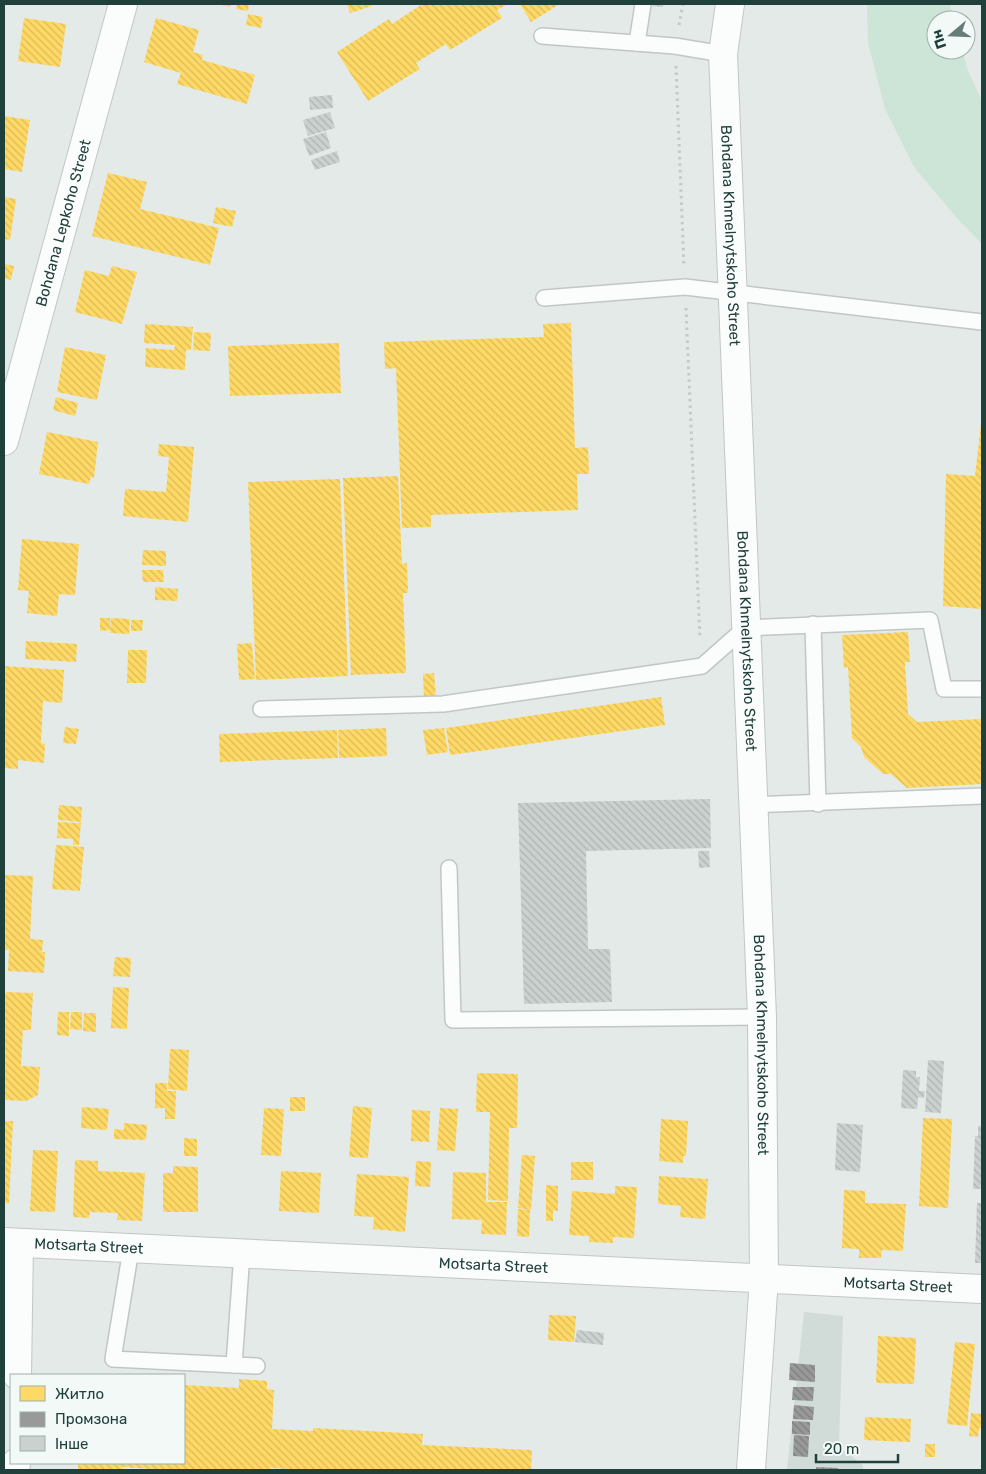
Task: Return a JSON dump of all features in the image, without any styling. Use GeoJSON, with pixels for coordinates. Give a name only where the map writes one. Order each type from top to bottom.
{"type":"FeatureCollection","features":[{"type":"Feature","properties":{"kind":"street","name":"Bohdana Lepkoho Street"},"geometry":{"type":"LineString","coordinates":[[4,442],[123,4]]}},
{"type":"Feature","properties":{"kind":"street","name":"Bohdana Khmelnytskoho Street"},"geometry":{"type":"LineString","coordinates":[[731,10],[723,54],[762,1017],[764,1278],[751,1470]]}},
{"type":"Feature","properties":{"kind":"street","name":"Motsarta Street"},"geometry":{"type":"LineString","coordinates":[[11,1243],[982,1289]]}},
{"type":"Feature","properties":{"kind":"street"},"geometry":{"type":"LineString","coordinates":[[11,1243],[17,1374]]}},
{"type":"Feature","properties":{"kind":"lane"},"geometry":{"type":"LineString","coordinates":[[637,43],[643,4]]}},
{"type":"Feature","properties":{"kind":"lane"},"geometry":{"type":"LineString","coordinates":[[542,36],[675,46],[723,54]]}},
{"type":"Feature","properties":{"kind":"lane"},"geometry":{"type":"LineString","coordinates":[[544,298],[685,288],[734,292],[982,322]]}},
{"type":"Feature","properties":{"kind":"lane"},"geometry":{"type":"LineString","coordinates":[[260,709],[443,704],[702,666],[745,628],[930,620],[944,689],[982,689]]}},
{"type":"Feature","properties":{"kind":"lane"},"geometry":{"type":"LineString","coordinates":[[813,624],[818,804]]}},
{"type":"Feature","properties":{"kind":"lane"},"geometry":{"type":"LineString","coordinates":[[752,805],[818,804],[982,796]]}},
{"type":"Feature","properties":{"kind":"lane"},"geometry":{"type":"LineString","coordinates":[[449,868],[453,1020],[762,1017]]}},
{"type":"Feature","properties":{"kind":"lane"},"geometry":{"type":"LineString","coordinates":[[131,1249],[113,1359],[257,1366]]}},
{"type":"Feature","properties":{"kind":"lane"},"geometry":{"type":"LineString","coordinates":[[234,1365],[242,1253]]}},
{"type":"Feature","properties":{"kind":"path"},"geometry":{"type":"LineString","coordinates":[[682,4],[675,46],[702,666]]}},
{"type":"Feature","properties":{"kind":"shaded area"},"geometry":{"type":"Polygon","coordinates":[[[804,1312],[843,1316],[839,1447],[863,1465],[863,1470],[787,1470],[804,1312]]]}},
{"type":"Feature","properties":{"kind":"green space"},"geometry":{"type":"Polygon","coordinates":[[[867,4],[950,4],[951,10],[926,10],[926,60],[965,60],[982,101],[982,244],[957,218],[914,167],[885,109],[868,43],[867,4]]]}},
{"type":"Feature","properties":{"kind":"building: Житло"},"geometry":{"type":"Polygon","coordinates":[[[218,4],[231,4],[230,7],[218,4]]]}},
{"type":"Feature","properties":{"kind":"building: Житло"},"geometry":{"type":"Polygon","coordinates":[[[237,4],[249,4],[248,11],[236,9],[237,4]]]}},
{"type":"Feature","properties":{"kind":"building: Житло"},"geometry":{"type":"Polygon","coordinates":[[[347,4],[371,4],[372,6],[350,13],[347,4]]]}},
{"type":"Feature","properties":{"kind":"building: Житло"},"geometry":{"type":"Polygon","coordinates":[[[420,4],[508,4],[497,10],[502,18],[450,50],[446,44],[416,63],[420,69],[368,101],[337,52],[389,19],[392,24],[420,4]]]}},
{"type":"Feature","properties":{"kind":"building: Житло"},"geometry":{"type":"Polygon","coordinates":[[[520,4],[560,4],[531,22],[520,4]]]}},
{"type":"Feature","properties":{"kind":"building: Житло"},"geometry":{"type":"Polygon","coordinates":[[[248,14],[263,17],[261,28],[246,25],[248,14]]]}},
{"type":"Feature","properties":{"kind":"building: Житло"},"geometry":{"type":"Polygon","coordinates":[[[24,18],[66,24],[60,67],[18,61],[24,18]]]}},
{"type":"Feature","properties":{"kind":"building: Житло"},"geometry":{"type":"Polygon","coordinates":[[[156,18],[199,30],[193,52],[203,55],[202,60],[255,75],[247,104],[177,84],[181,73],[144,62],[156,18]]]}},
{"type":"Feature","properties":{"kind":"building: Житло"},"geometry":{"type":"Polygon","coordinates":[[[4,116],[30,120],[22,172],[4,169],[4,116]]]}},
{"type":"Feature","properties":{"kind":"building: Житло"},"geometry":{"type":"Polygon","coordinates":[[[108,173],[147,182],[140,209],[219,228],[210,265],[92,236],[108,173]]]}},
{"type":"Feature","properties":{"kind":"building: Житло"},"geometry":{"type":"Polygon","coordinates":[[[4,197],[16,199],[10,240],[4,239],[4,197]]]}},
{"type":"Feature","properties":{"kind":"building: Житло"},"geometry":{"type":"Polygon","coordinates":[[[216,207],[236,211],[232,227],[213,223],[216,207]]]}},
{"type":"Feature","properties":{"kind":"building: Житло"},"geometry":{"type":"Polygon","coordinates":[[[4,264],[14,266],[11,280],[4,278],[4,264]]]}},
{"type":"Feature","properties":{"kind":"building: Житло"},"geometry":{"type":"Polygon","coordinates":[[[112,266],[137,272],[122,324],[75,312],[85,270],[109,276],[112,266]]]}},
{"type":"Feature","properties":{"kind":"building: Житло"},"geometry":{"type":"Polygon","coordinates":[[[571,323],[575,448],[588,447],[589,474],[577,474],[578,510],[431,515],[431,527],[402,528],[396,368],[385,369],[384,342],[544,337],[543,324],[571,323]]]}},
{"type":"Feature","properties":{"kind":"building: Житло"},"geometry":{"type":"Polygon","coordinates":[[[145,324],[193,327],[191,350],[186,350],[185,370],[145,367],[146,348],[174,350],[175,345],[144,343],[145,324]]]}},
{"type":"Feature","properties":{"kind":"building: Житло"},"geometry":{"type":"Polygon","coordinates":[[[194,332],[211,333],[210,351],[193,350],[194,332]]]}},
{"type":"Feature","properties":{"kind":"building: Житло"},"geometry":{"type":"Polygon","coordinates":[[[339,343],[341,393],[230,396],[228,346],[339,343]]]}},
{"type":"Feature","properties":{"kind":"building: Житло"},"geometry":{"type":"Polygon","coordinates":[[[65,347],[106,355],[97,400],[57,392],[65,347]]]}},
{"type":"Feature","properties":{"kind":"building: Житло"},"geometry":{"type":"Polygon","coordinates":[[[56,397],[78,403],[75,416],[53,410],[56,397]]]}},
{"type":"Feature","properties":{"kind":"building: Житло"},"geometry":{"type":"Polygon","coordinates":[[[981,424],[982,609],[943,606],[946,474],[975,476],[981,424]]]}},
{"type":"Feature","properties":{"kind":"building: Житло"},"geometry":{"type":"Polygon","coordinates":[[[47,432],[98,442],[94,478],[91,477],[89,484],[39,474],[47,432]]]}},
{"type":"Feature","properties":{"kind":"building: Житло"},"geometry":{"type":"Polygon","coordinates":[[[159,444],[194,447],[188,522],[123,516],[125,489],[166,492],[169,457],[158,456],[159,444]]]}},
{"type":"Feature","properties":{"kind":"building: Житло"},"geometry":{"type":"Polygon","coordinates":[[[398,476],[402,564],[407,563],[408,593],[403,593],[406,673],[351,675],[343,478],[398,476]]]}},
{"type":"Feature","properties":{"kind":"building: Житло"},"geometry":{"type":"Polygon","coordinates":[[[340,479],[348,676],[256,680],[248,482],[340,479]]]}},
{"type":"Feature","properties":{"kind":"building: Житло"},"geometry":{"type":"Polygon","coordinates":[[[22,539],[79,544],[75,595],[59,594],[57,616],[27,613],[29,591],[18,590],[22,539]]]}},
{"type":"Feature","properties":{"kind":"building: Житло"},"geometry":{"type":"Polygon","coordinates":[[[143,550],[166,551],[166,566],[142,565],[143,550]]]}},
{"type":"Feature","properties":{"kind":"building: Житло"},"geometry":{"type":"Polygon","coordinates":[[[142,570],[163,570],[164,582],[143,582],[142,570]]]}},
{"type":"Feature","properties":{"kind":"building: Житло"},"geometry":{"type":"Polygon","coordinates":[[[155,587],[178,589],[177,601],[155,600],[155,587]]]}},
{"type":"Feature","properties":{"kind":"building: Житло"},"geometry":{"type":"Polygon","coordinates":[[[100,618],[110,618],[110,630],[100,631],[100,618]]]}},
{"type":"Feature","properties":{"kind":"building: Житло"},"geometry":{"type":"Polygon","coordinates":[[[111,618],[130,619],[129,634],[110,633],[111,618]]]}},
{"type":"Feature","properties":{"kind":"building: Житло"},"geometry":{"type":"Polygon","coordinates":[[[131,620],[143,620],[142,631],[131,631],[131,620]]]}},
{"type":"Feature","properties":{"kind":"building: Житло"},"geometry":{"type":"Polygon","coordinates":[[[908,632],[910,662],[905,662],[908,714],[917,722],[982,719],[982,784],[907,788],[891,774],[883,774],[864,757],[861,747],[852,738],[848,667],[844,668],[842,635],[908,632]]]}},
{"type":"Feature","properties":{"kind":"building: Житло"},"geometry":{"type":"Polygon","coordinates":[[[26,641],[77,644],[76,662],[25,659],[26,641]]]}},
{"type":"Feature","properties":{"kind":"building: Житло"},"geometry":{"type":"Polygon","coordinates":[[[252,643],[255,679],[239,680],[237,644],[252,643]]]}},
{"type":"Feature","properties":{"kind":"building: Житло"},"geometry":{"type":"Polygon","coordinates":[[[128,650],[147,650],[146,683],[127,683],[128,650]]]}},
{"type":"Feature","properties":{"kind":"building: Житло"},"geometry":{"type":"Polygon","coordinates":[[[4,666],[64,670],[62,703],[43,701],[41,743],[45,744],[44,763],[18,760],[18,769],[4,768],[4,666]]]}},
{"type":"Feature","properties":{"kind":"building: Житло"},"geometry":{"type":"Polygon","coordinates":[[[434,673],[436,699],[424,700],[423,674],[434,673]]]}},
{"type":"Feature","properties":{"kind":"building: Житло"},"geometry":{"type":"Polygon","coordinates":[[[661,697],[665,725],[450,755],[446,728],[661,697]]]}},
{"type":"Feature","properties":{"kind":"building: Житло"},"geometry":{"type":"Polygon","coordinates":[[[65,727],[79,729],[76,744],[63,743],[65,727]]]}},
{"type":"Feature","properties":{"kind":"building: Житло"},"geometry":{"type":"Polygon","coordinates":[[[386,728],[387,756],[339,758],[338,730],[386,728]]]}},
{"type":"Feature","properties":{"kind":"building: Житло"},"geometry":{"type":"Polygon","coordinates":[[[444,728],[448,752],[427,755],[423,730],[444,728]]]}},
{"type":"Feature","properties":{"kind":"building: Житло"},"geometry":{"type":"Polygon","coordinates":[[[337,730],[338,758],[220,762],[219,734],[337,730]]]}},
{"type":"Feature","properties":{"kind":"building: Житло"},"geometry":{"type":"Polygon","coordinates":[[[59,805],[82,807],[81,822],[58,820],[59,805]]]}},
{"type":"Feature","properties":{"kind":"building: Житло"},"geometry":{"type":"Polygon","coordinates":[[[58,822],[81,823],[79,845],[73,845],[73,839],[57,838],[58,822]]]}},
{"type":"Feature","properties":{"kind":"building: Житло"},"geometry":{"type":"Polygon","coordinates":[[[56,845],[84,847],[80,891],[52,889],[56,845]]]}},
{"type":"Feature","properties":{"kind":"building: Житло"},"geometry":{"type":"Polygon","coordinates":[[[4,875],[33,876],[30,939],[43,940],[42,952],[45,952],[44,973],[8,971],[9,950],[4,950],[4,875]]]}},
{"type":"Feature","properties":{"kind":"building: Житло"},"geometry":{"type":"Polygon","coordinates":[[[115,957],[131,958],[130,977],[113,976],[115,957]]]}},
{"type":"Feature","properties":{"kind":"building: Житло"},"geometry":{"type":"Polygon","coordinates":[[[113,987],[129,988],[127,1029],[111,1028],[113,987]]]}},
{"type":"Feature","properties":{"kind":"building: Житло"},"geometry":{"type":"Polygon","coordinates":[[[6,992],[33,993],[31,1030],[23,1030],[21,1066],[40,1067],[38,1095],[26,1101],[4,1100],[4,1001],[6,992]]]}},
{"type":"Feature","properties":{"kind":"building: Житло"},"geometry":{"type":"Polygon","coordinates":[[[58,1012],[69,1012],[69,1036],[57,1035],[58,1012]]]}},
{"type":"Feature","properties":{"kind":"building: Житло"},"geometry":{"type":"Polygon","coordinates":[[[71,1012],[82,1012],[82,1030],[70,1029],[71,1012]]]}},
{"type":"Feature","properties":{"kind":"building: Житло"},"geometry":{"type":"Polygon","coordinates":[[[84,1013],[96,1013],[96,1032],[83,1031],[84,1013]]]}},
{"type":"Feature","properties":{"kind":"building: Житло"},"geometry":{"type":"Polygon","coordinates":[[[170,1049],[189,1050],[187,1091],[168,1089],[170,1049]]]}},
{"type":"Feature","properties":{"kind":"building: Житло"},"geometry":{"type":"Polygon","coordinates":[[[477,1073],[518,1074],[517,1128],[509,1128],[508,1201],[488,1200],[490,1112],[476,1112],[477,1073]]]}},
{"type":"Feature","properties":{"kind":"building: Житло"},"geometry":{"type":"Polygon","coordinates":[[[155,1083],[167,1083],[167,1091],[176,1091],[175,1119],[165,1119],[165,1108],[155,1108],[155,1083]]]}},
{"type":"Feature","properties":{"kind":"building: Житло"},"geometry":{"type":"Polygon","coordinates":[[[290,1097],[305,1097],[305,1111],[290,1111],[290,1097]]]}},
{"type":"Feature","properties":{"kind":"building: Житло"},"geometry":{"type":"Polygon","coordinates":[[[353,1106],[372,1108],[368,1158],[349,1157],[353,1106]]]}},
{"type":"Feature","properties":{"kind":"building: Житло"},"geometry":{"type":"Polygon","coordinates":[[[82,1107],[109,1109],[107,1130],[81,1128],[82,1107]]]}},
{"type":"Feature","properties":{"kind":"building: Житло"},"geometry":{"type":"Polygon","coordinates":[[[264,1108],[284,1109],[281,1156],[261,1155],[264,1108]]]}},
{"type":"Feature","properties":{"kind":"building: Житло"},"geometry":{"type":"Polygon","coordinates":[[[440,1108],[458,1109],[455,1151],[437,1150],[440,1108]]]}},
{"type":"Feature","properties":{"kind":"building: Житло"},"geometry":{"type":"Polygon","coordinates":[[[412,1110],[430,1111],[429,1142],[411,1141],[412,1110]]]}},
{"type":"Feature","properties":{"kind":"building: Житло"},"geometry":{"type":"Polygon","coordinates":[[[923,1118],[952,1119],[948,1208],[919,1206],[923,1118]]]}},
{"type":"Feature","properties":{"kind":"building: Житло"},"geometry":{"type":"Polygon","coordinates":[[[661,1119],[688,1121],[686,1156],[683,1156],[683,1163],[659,1161],[661,1119]]]}},
{"type":"Feature","properties":{"kind":"building: Житло"},"geometry":{"type":"Polygon","coordinates":[[[4,1121],[13,1121],[9,1203],[4,1203],[4,1121]]]}},
{"type":"Feature","properties":{"kind":"building: Житло"},"geometry":{"type":"Polygon","coordinates":[[[124,1123],[147,1125],[146,1140],[114,1139],[114,1129],[124,1130],[124,1123]]]}},
{"type":"Feature","properties":{"kind":"building: Житло"},"geometry":{"type":"Polygon","coordinates":[[[184,1138],[197,1139],[197,1156],[184,1156],[184,1138]]]}},
{"type":"Feature","properties":{"kind":"building: Житло"},"geometry":{"type":"Polygon","coordinates":[[[33,1150],[58,1151],[55,1212],[30,1211],[33,1150]]]}},
{"type":"Feature","properties":{"kind":"building: Житло"},"geometry":{"type":"Polygon","coordinates":[[[522,1155],[535,1156],[531,1210],[518,1208],[522,1155]]]}},
{"type":"Feature","properties":{"kind":"building: Житло"},"geometry":{"type":"Polygon","coordinates":[[[75,1160],[98,1161],[98,1171],[145,1173],[142,1221],[117,1220],[118,1213],[90,1212],[89,1218],[73,1217],[75,1160]]]}},
{"type":"Feature","properties":{"kind":"building: Житло"},"geometry":{"type":"Polygon","coordinates":[[[416,1161],[431,1162],[430,1187],[415,1186],[416,1161]]]}},
{"type":"Feature","properties":{"kind":"building: Житло"},"geometry":{"type":"Polygon","coordinates":[[[571,1162],[593,1162],[593,1180],[571,1180],[571,1162]]]}},
{"type":"Feature","properties":{"kind":"building: Житло"},"geometry":{"type":"Polygon","coordinates":[[[173,1166],[198,1167],[198,1212],[163,1212],[163,1173],[173,1173],[173,1166]]]}},
{"type":"Feature","properties":{"kind":"building: Житло"},"geometry":{"type":"Polygon","coordinates":[[[281,1171],[321,1173],[319,1213],[279,1211],[281,1171]]]}},
{"type":"Feature","properties":{"kind":"building: Житло"},"geometry":{"type":"Polygon","coordinates":[[[453,1172],[486,1173],[486,1202],[507,1202],[506,1235],[481,1234],[482,1220],[452,1219],[453,1172]]]}},
{"type":"Feature","properties":{"kind":"building: Житло"},"geometry":{"type":"Polygon","coordinates":[[[357,1174],[409,1177],[405,1232],[373,1229],[374,1217],[354,1216],[357,1174]]]}},
{"type":"Feature","properties":{"kind":"building: Житло"},"geometry":{"type":"Polygon","coordinates":[[[659,1176],[708,1179],[705,1219],[680,1217],[681,1206],[658,1204],[659,1176]]]}},
{"type":"Feature","properties":{"kind":"building: Житло"},"geometry":{"type":"Polygon","coordinates":[[[546,1185],[558,1186],[558,1211],[553,1211],[553,1221],[546,1221],[546,1185]]]}},
{"type":"Feature","properties":{"kind":"building: Житло"},"geometry":{"type":"Polygon","coordinates":[[[615,1186],[637,1187],[634,1238],[613,1237],[613,1243],[589,1242],[589,1236],[569,1235],[572,1191],[615,1194],[615,1186]]]}},
{"type":"Feature","properties":{"kind":"building: Житло"},"geometry":{"type":"Polygon","coordinates":[[[844,1190],[865,1191],[865,1203],[906,1204],[903,1251],[882,1250],[881,1258],[859,1258],[859,1249],[842,1248],[844,1190]]]}},
{"type":"Feature","properties":{"kind":"building: Житло"},"geometry":{"type":"Polygon","coordinates":[[[518,1209],[530,1210],[529,1237],[517,1236],[518,1209]]]}},
{"type":"Feature","properties":{"kind":"building: Житло"},"geometry":{"type":"Polygon","coordinates":[[[549,1315],[576,1316],[574,1342],[548,1340],[549,1315]]]}},
{"type":"Feature","properties":{"kind":"building: Житло"},"geometry":{"type":"Polygon","coordinates":[[[878,1336],[916,1338],[914,1384],[876,1383],[878,1336]]]}},
{"type":"Feature","properties":{"kind":"building: Житло"},"geometry":{"type":"Polygon","coordinates":[[[955,1342],[975,1344],[967,1426],[947,1424],[955,1342]]]}},
{"type":"Feature","properties":{"kind":"building: Житло"},"geometry":{"type":"Polygon","coordinates":[[[239,1379],[267,1381],[267,1389],[274,1390],[272,1429],[313,1431],[313,1428],[423,1434],[422,1445],[532,1450],[531,1470],[309,1470],[270,1468],[270,1470],[167,1470],[123,1467],[122,1470],[78,1470],[78,1464],[185,1464],[185,1385],[239,1388],[239,1379]]]}},
{"type":"Feature","properties":{"kind":"building: Житло"},"geometry":{"type":"Polygon","coordinates":[[[971,1413],[982,1414],[982,1428],[979,1428],[978,1437],[969,1436],[971,1413]]]}},
{"type":"Feature","properties":{"kind":"building: Житло"},"geometry":{"type":"Polygon","coordinates":[[[865,1417],[911,1419],[910,1442],[864,1440],[865,1417]]]}},
{"type":"Feature","properties":{"kind":"building: Житло"},"geometry":{"type":"Polygon","coordinates":[[[925,1444],[935,1444],[935,1457],[925,1457],[925,1444]]]}},
{"type":"Feature","properties":{"kind":"building: Промзона"},"geometry":{"type":"Polygon","coordinates":[[[790,1363],[815,1365],[815,1382],[789,1380],[790,1363]]]}},
{"type":"Feature","properties":{"kind":"building: Промзона"},"geometry":{"type":"Polygon","coordinates":[[[793,1387],[814,1387],[813,1401],[792,1400],[793,1387]]]}},
{"type":"Feature","properties":{"kind":"building: Промзона"},"geometry":{"type":"Polygon","coordinates":[[[794,1405],[814,1407],[813,1420],[793,1419],[794,1405]]]}},
{"type":"Feature","properties":{"kind":"building: Промзона"},"geometry":{"type":"Polygon","coordinates":[[[792,1421],[810,1422],[810,1435],[792,1434],[792,1421]]]}},
{"type":"Feature","properties":{"kind":"building: Промзона"},"geometry":{"type":"Polygon","coordinates":[[[794,1435],[809,1436],[808,1457],[793,1456],[794,1435]]]}},
{"type":"Feature","properties":{"kind":"building: Промзона"},"geometry":{"type":"Polygon","coordinates":[[[816,1467],[838,1468],[838,1470],[816,1470],[816,1467]]]}},
{"type":"Feature","properties":{"kind":"building: Інше"},"geometry":{"type":"Polygon","coordinates":[[[653,4],[664,4],[663,7],[652,6],[653,4]]]}},
{"type":"Feature","properties":{"kind":"building: Інше"},"geometry":{"type":"Polygon","coordinates":[[[332,95],[333,108],[310,110],[309,97],[332,95]]]}},
{"type":"Feature","properties":{"kind":"building: Інше"},"geometry":{"type":"Polygon","coordinates":[[[330,112],[335,128],[308,136],[303,120],[330,112]]]}},
{"type":"Feature","properties":{"kind":"building: Інше"},"geometry":{"type":"Polygon","coordinates":[[[326,132],[331,148],[309,156],[303,139],[326,132]]]}},
{"type":"Feature","properties":{"kind":"building: Інше"},"geometry":{"type":"Polygon","coordinates":[[[337,151],[340,162],[315,170],[311,160],[337,151]]]}},
{"type":"Feature","properties":{"kind":"building: Інше"},"geometry":{"type":"Polygon","coordinates":[[[710,799],[711,848],[586,851],[588,949],[610,949],[612,1002],[524,1004],[518,803],[710,799]]]}},
{"type":"Feature","properties":{"kind":"building: Інше"},"geometry":{"type":"Polygon","coordinates":[[[698,851],[709,851],[710,867],[699,868],[698,851]]]}},
{"type":"Feature","properties":{"kind":"building: Інше"},"geometry":{"type":"Polygon","coordinates":[[[928,1060],[944,1061],[941,1113],[925,1112],[928,1060]]]}},
{"type":"Feature","properties":{"kind":"building: Інше"},"geometry":{"type":"Polygon","coordinates":[[[903,1070],[916,1071],[916,1077],[920,1077],[919,1091],[925,1091],[924,1098],[918,1097],[917,1109],[901,1108],[903,1070]]]}},
{"type":"Feature","properties":{"kind":"building: Інше"},"geometry":{"type":"Polygon","coordinates":[[[837,1123],[863,1125],[860,1172],[835,1170],[837,1123]]]}},
{"type":"Feature","properties":{"kind":"building: Інше"},"geometry":{"type":"Polygon","coordinates":[[[978,1126],[982,1126],[982,1189],[973,1189],[975,1136],[978,1136],[978,1126]]]}},
{"type":"Feature","properties":{"kind":"building: Інше"},"geometry":{"type":"Polygon","coordinates":[[[977,1203],[982,1203],[982,1263],[975,1263],[977,1203]]]}},
{"type":"Feature","properties":{"kind":"building: Інше"},"geometry":{"type":"Polygon","coordinates":[[[577,1330],[604,1333],[603,1345],[575,1342],[577,1330]]]}}]}
